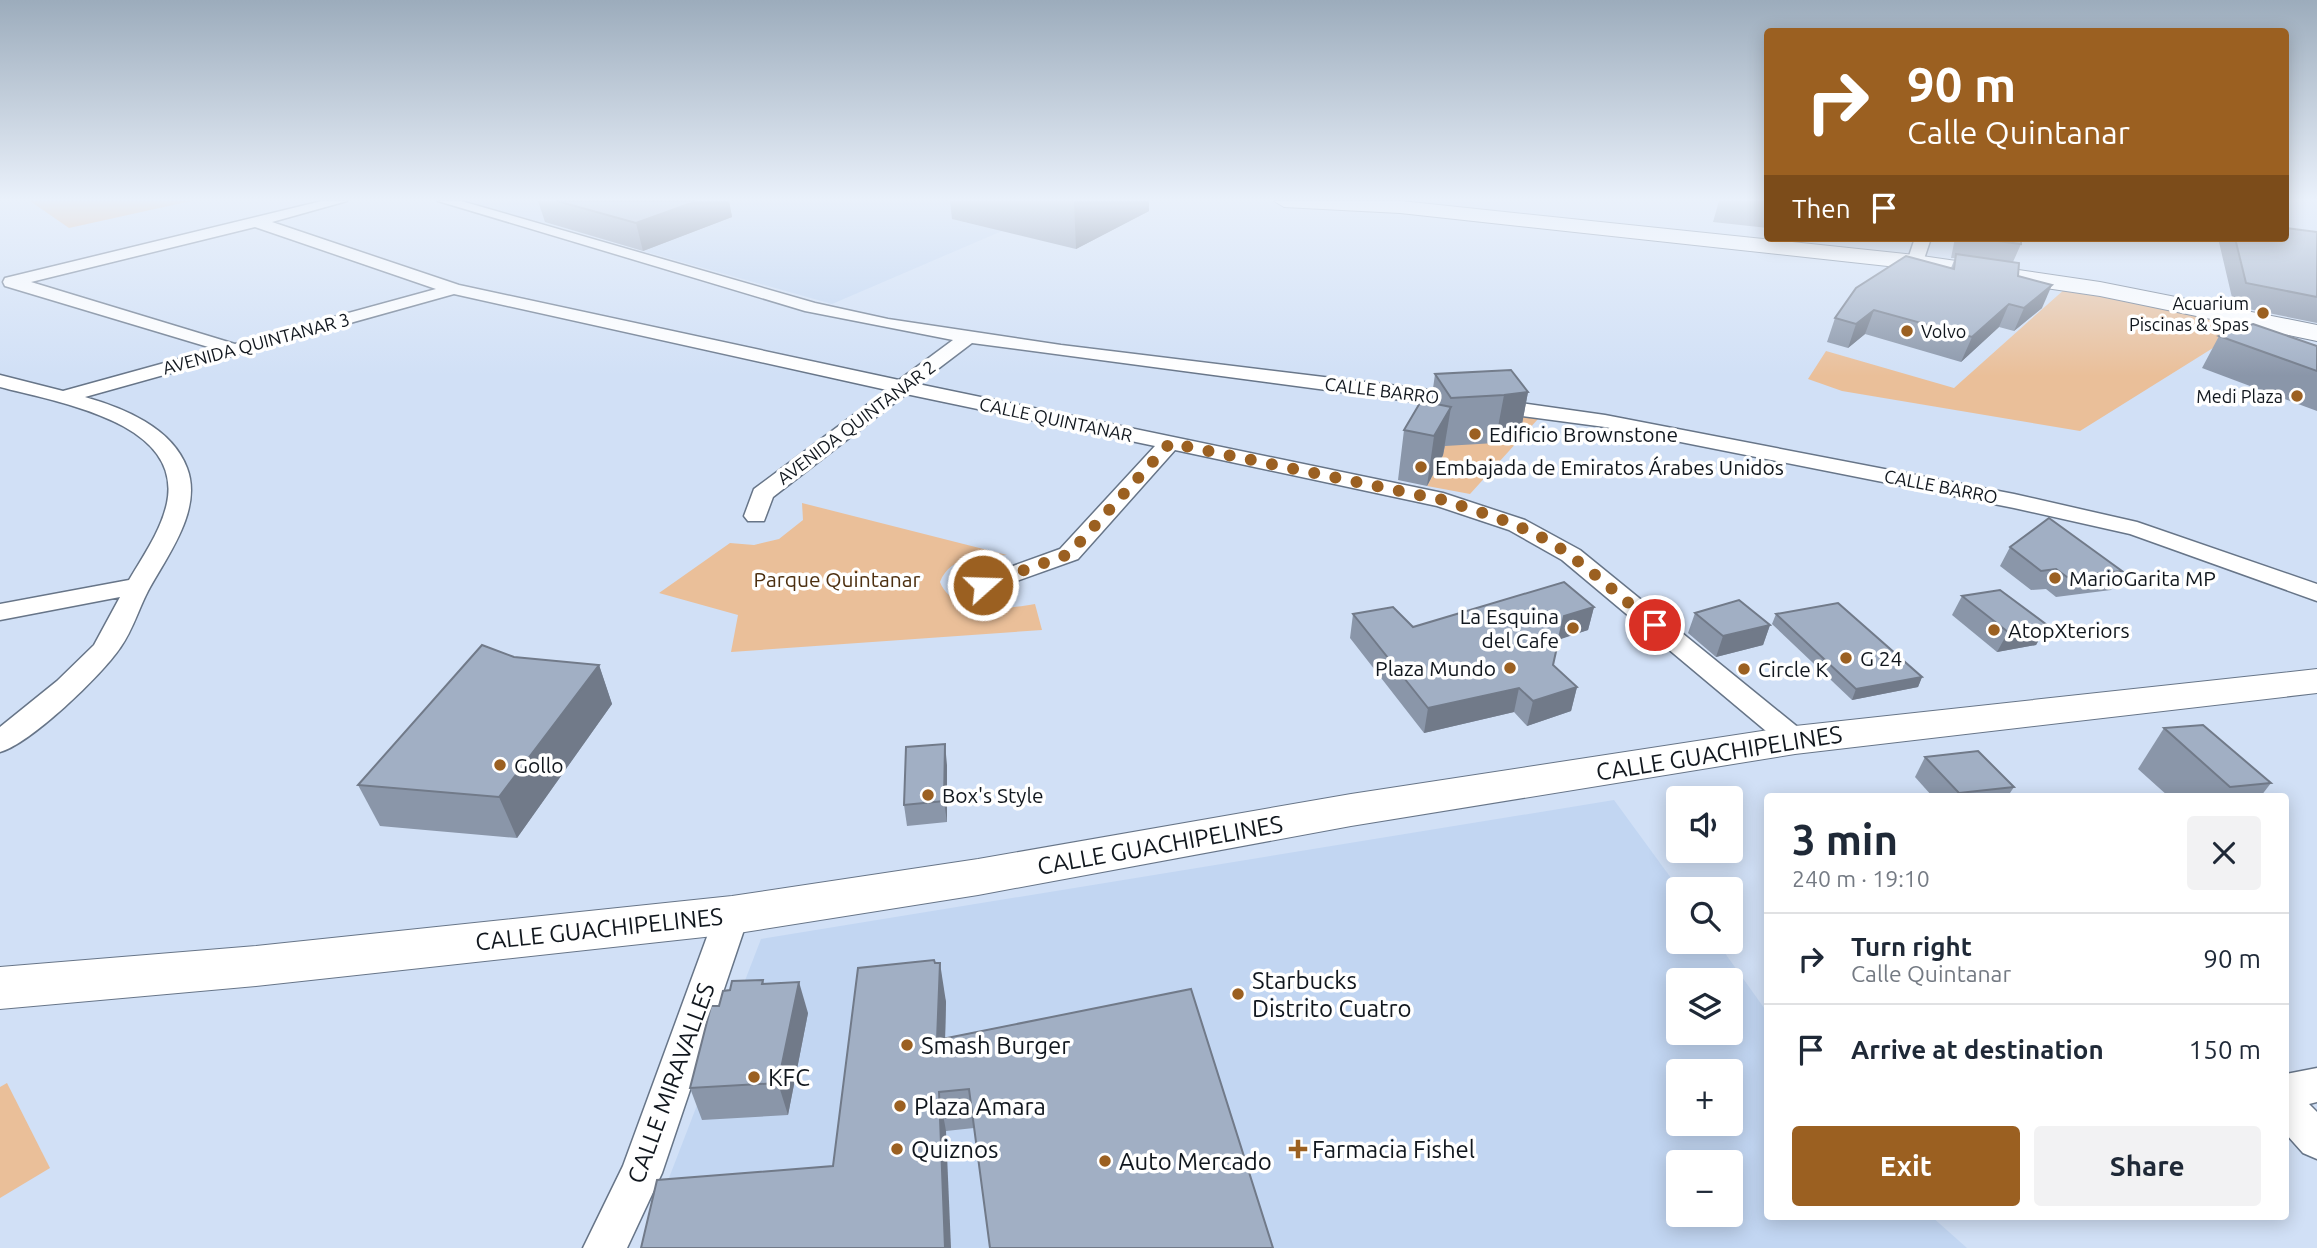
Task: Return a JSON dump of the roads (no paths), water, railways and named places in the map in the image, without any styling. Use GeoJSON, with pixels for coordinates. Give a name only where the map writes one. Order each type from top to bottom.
{"type":"FeatureCollection","features":[{"type":"Feature","properties":{"kind":"street"},"geometry":{"type":"LineString","coordinates":[[5,280],[95,259]]}},
{"type":"Feature","properties":{"kind":"street","name":"CALLE QUINTANAR"},"geometry":{"type":"LineString","coordinates":[[366,259],[454,289],[900,387],[1443,500],[1517,526],[1571,555],[1796,740]]}},
{"type":"Feature","properties":{"kind":"street","name":"CALLE BARRO"},"geometry":{"type":"LineString","coordinates":[[646,259],[811,307],[968,337],[1605,421],[2014,501],[2125,527],[2200,550],[2317,593]]}},
{"type":"Feature","properties":{"kind":"street"},"geometry":{"type":"LineString","coordinates":[[1889,259],[2100,289],[2317,333]]}},
{"type":"Feature","properties":{"kind":"street"},"geometry":{"type":"LineString","coordinates":[[5,280],[233,349]]}},
{"type":"Feature","properties":{"kind":"street","name":"AVENIDA QUINTANAR 3"},"geometry":{"type":"LineString","coordinates":[[59,399],[454,289]]}},
{"type":"Feature","properties":{"kind":"street","name":"AVENIDA QUINTANAR 2"},"geometry":{"type":"LineString","coordinates":[[756,516],[762,494],[968,337]]}},
{"type":"Feature","properties":{"kind":"street"},"geometry":{"type":"LineString","coordinates":[[0,381],[101,410],[139,427],[167,451],[176,474],[179,504],[164,545],[139,586],[107,649],[54,700],[0,742]]}},
{"type":"Feature","properties":{"kind":"street"},"geometry":{"type":"LineString","coordinates":[[983,585],[1069,554],[1170,443]]}},
{"type":"Feature","properties":{"kind":"street"},"geometry":{"type":"LineString","coordinates":[[0,612],[139,586]]}},
{"type":"Feature","properties":{"kind":"street","name":"CALLE GUACHIPELINES"},"geometry":{"type":"LineString","coordinates":[[0,988],[256,966],[732,915],[978,877],[1351,810],[1796,740],[2317,681]]}},
{"type":"Feature","properties":{"kind":"street","name":"CALLE MIRAVALLES"},"geometry":{"type":"LineString","coordinates":[[605,1248],[641,1173],[732,915]]}},
{"type":"Feature","properties":{"kind":"street"},"geometry":{"type":"LineString","coordinates":[[2289,1090],[2317,1085]]}},
{"type":"Feature","properties":{"kind":"street"},"geometry":{"type":"LineString","coordinates":[[2289,1110],[2317,1140]]}},
{"type":"Feature","properties":{"kind":"place","name":"Acuarium Piscinas & Spas"},"geometry":{"type":"Point","coordinates":[2263,313]}},
{"type":"Feature","properties":{"kind":"place","name":"Volvo"},"geometry":{"type":"Point","coordinates":[1907,331]}},
{"type":"Feature","properties":{"kind":"place","name":"Medi Plaza"},"geometry":{"type":"Point","coordinates":[2297,396]}},
{"type":"Feature","properties":{"kind":"place","name":"Edificio Brownstone"},"geometry":{"type":"Point","coordinates":[1475,434]}},
{"type":"Feature","properties":{"kind":"place","name":"Embajada de Emiratos Árabes Unidos"},"geometry":{"type":"Point","coordinates":[1421,467]}},
{"type":"Feature","properties":{"kind":"place","name":"MarioGarita MP"},"geometry":{"type":"Point","coordinates":[2055,578]}},
{"type":"Feature","properties":{"kind":"place","name":"La Esquina del Cafe"},"geometry":{"type":"Point","coordinates":[1573,628]}},
{"type":"Feature","properties":{"kind":"place","name":"AtopXteriors"},"geometry":{"type":"Point","coordinates":[1994,630]}},
{"type":"Feature","properties":{"kind":"place","name":"G 24"},"geometry":{"type":"Point","coordinates":[1846,658]}},
{"type":"Feature","properties":{"kind":"place","name":"Plaza Mundo"},"geometry":{"type":"Point","coordinates":[1510,668]}},
{"type":"Feature","properties":{"kind":"place","name":"Circle K"},"geometry":{"type":"Point","coordinates":[1744,669]}},
{"type":"Feature","properties":{"kind":"place","name":"Gollo"},"geometry":{"type":"Point","coordinates":[500,765]}},
{"type":"Feature","properties":{"kind":"place","name":"Box's Style"},"geometry":{"type":"Point","coordinates":[928,795]}},
{"type":"Feature","properties":{"kind":"place","name":"Starbucks Distrito Cuatro"},"geometry":{"type":"Point","coordinates":[1238,994]}},
{"type":"Feature","properties":{"kind":"place","name":"Smash Burger"},"geometry":{"type":"Point","coordinates":[907,1045]}},
{"type":"Feature","properties":{"kind":"place","name":"KFC"},"geometry":{"type":"Point","coordinates":[754,1077]}},
{"type":"Feature","properties":{"kind":"place","name":"Plaza Amara"},"geometry":{"type":"Point","coordinates":[900,1106]}},
{"type":"Feature","properties":{"kind":"place","name":"Quiznos"},"geometry":{"type":"Point","coordinates":[897,1149]}},
{"type":"Feature","properties":{"kind":"place","name":"Farmacia Fishel"},"geometry":{"type":"Point","coordinates":[1298,1149]}},
{"type":"Feature","properties":{"kind":"place","name":"Auto Mercado"},"geometry":{"type":"Point","coordinates":[1105,1161]}},
{"type":"Feature","properties":{"kind":"park label","name":"Parque Quintanar"},"geometry":{"type":"Point","coordinates":[837,579]}}]}
